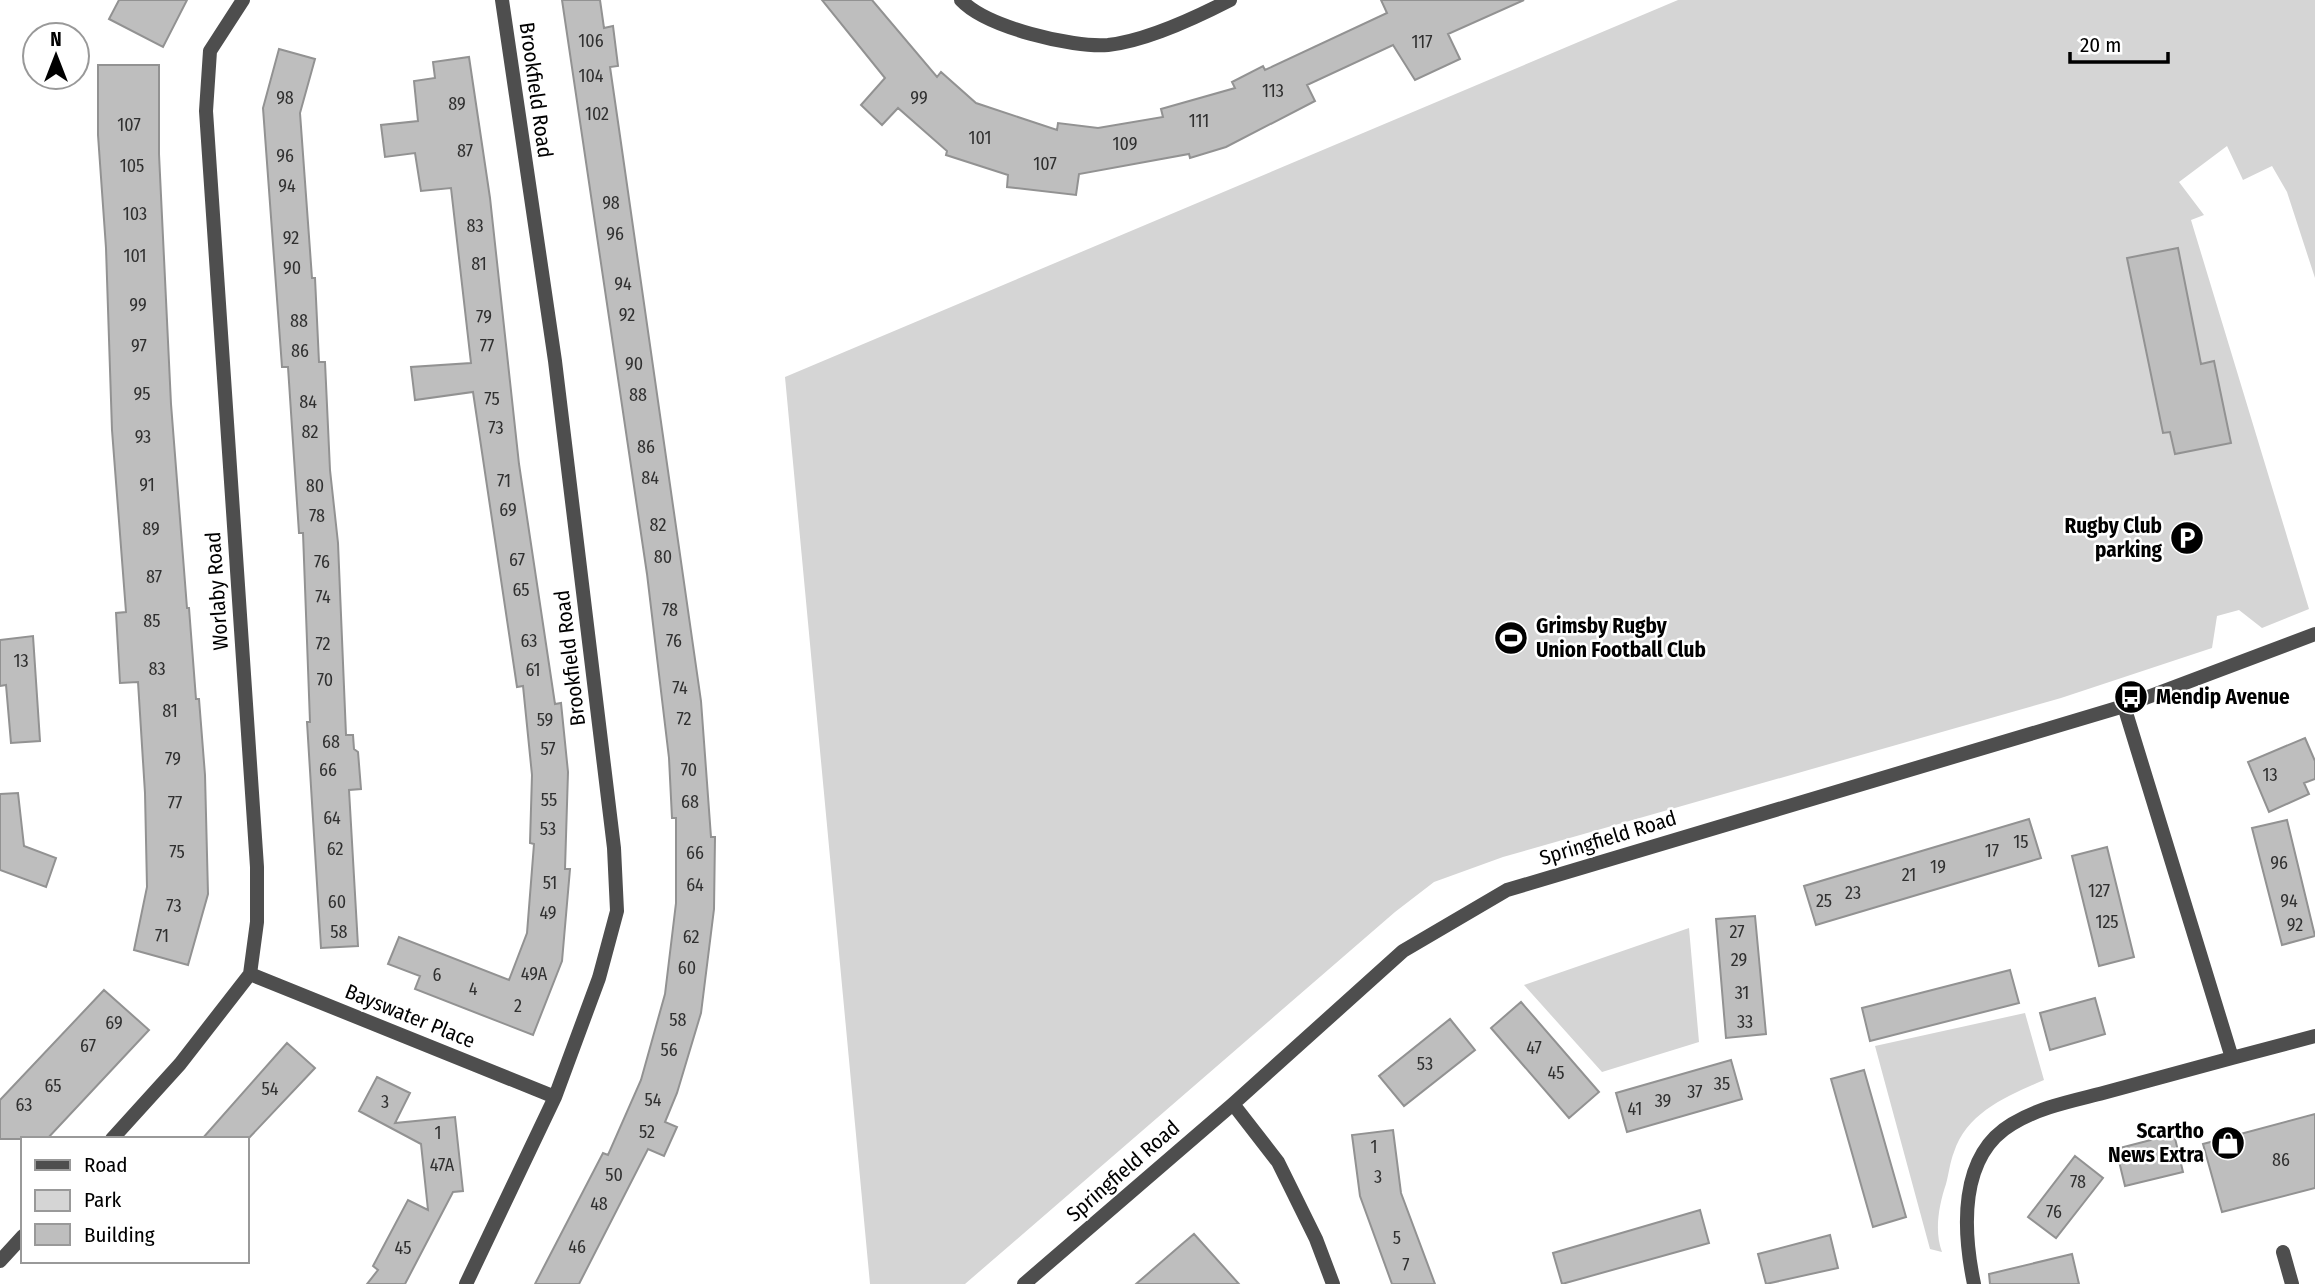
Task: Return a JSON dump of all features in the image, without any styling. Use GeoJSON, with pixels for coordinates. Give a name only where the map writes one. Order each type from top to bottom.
{"type":"FeatureCollection","features":[{"type":"Feature","properties":{"kind":"street","name":"Worlaby Road"},"geometry":{"type":"LineString","coordinates":[[243,0],[211,51],[206,111],[257,867],[257,922],[250,974]]}},
{"type":"Feature","properties":{"kind":"street","name":"Brookfield Road"},"geometry":{"type":"LineString","coordinates":[[466,1284],[555,1097],[599,978],[617,911],[615,860],[555,361],[502,0]]}},
{"type":"Feature","properties":{"kind":"street"},"geometry":{"type":"LineString","coordinates":[[961,0],[969,8],[1024,35],[1108,45],[1186,23],[1230,0]]}},
{"type":"Feature","properties":{"kind":"street","name":"Springfield Road"},"geometry":{"type":"LineString","coordinates":[[1024,1284],[1234,1104],[1403,951],[1507,890],[2124,706],[2315,634]]}},
{"type":"Feature","properties":{"kind":"street"},"geometry":{"type":"LineString","coordinates":[[2124,706],[2232,1058]]}},
{"type":"Feature","properties":{"kind":"street","name":"Bayswater Place"},"geometry":{"type":"LineString","coordinates":[[250,974],[555,1097]]}},
{"type":"Feature","properties":{"kind":"street"},"geometry":{"type":"LineString","coordinates":[[114,1137],[180,1064],[250,974]]}},
{"type":"Feature","properties":{"kind":"street"},"geometry":{"type":"LineString","coordinates":[[1974,1284],[1966,1247],[1966,1216],[1971,1181],[1987,1148],[2010,1125],[2040,1110],[2315,1036]]}},
{"type":"Feature","properties":{"kind":"street"},"geometry":{"type":"LineString","coordinates":[[1234,1104],[1278,1162],[1316,1240],[1333,1284]]}},
{"type":"Feature","properties":{"kind":"street"},"geometry":{"type":"LineString","coordinates":[[0,1261],[21,1238]]}},
{"type":"Feature","properties":{"kind":"street"},"geometry":{"type":"LineString","coordinates":[[2283,1252],[2292,1284]]}},
{"type":"Feature","properties":{"kind":"green space","name":"Grimsby Rugby Union Football Club"},"geometry":{"type":"Polygon","coordinates":[[[1678,0],[2315,0],[2315,278],[2287,192],[2272,166],[2243,180],[2227,146],[2179,182],[2204,215],[2191,220],[2309,609],[2262,628],[2239,610],[2217,616],[2212,648],[2061,698],[1503,857],[1434,882],[1395,912],[965,1284],[870,1284],[785,377],[1678,0]]]}},
{"type":"Feature","properties":{"kind":"green space"},"geometry":{"type":"Polygon","coordinates":[[[1689,928],[1699,1042],[1602,1072],[1524,985],[1689,928]]]}},
{"type":"Feature","properties":{"kind":"green space"},"geometry":{"type":"Polygon","coordinates":[[[2025,1013],[2044,1080],[1991,1107],[1969,1126],[1960,1138],[1951,1160],[1940,1209],[1938,1235],[1942,1252],[1930,1249],[1875,1046],[2025,1013]]]}},
{"type":"Feature","properties":{"kind":"building"},"geometry":{"type":"Polygon","coordinates":[[[119,0],[187,0],[163,47],[109,19],[119,0]]]}},
{"type":"Feature","properties":{"kind":"building"},"geometry":{"type":"Polygon","coordinates":[[[562,0],[600,0],[604,28],[613,26],[618,66],[610,67],[701,701],[711,837],[715,837],[714,909],[701,1013],[677,1093],[665,1122],[677,1127],[664,1156],[648,1149],[579,1284],[535,1284],[603,1153],[608,1155],[641,1080],[665,994],[676,903],[676,818],[672,818],[669,758],[647,574],[562,0]]]}},
{"type":"Feature","properties":{"kind":"building"},"geometry":{"type":"Polygon","coordinates":[[[822,0],[872,0],[937,77],[941,72],[976,103],[1057,130],[1058,123],[1098,128],[1163,117],[1161,109],[1235,88],[1232,82],[1263,66],[1265,70],[1387,13],[1381,0],[1524,0],[1448,34],[1460,59],[1415,80],[1393,45],[1307,85],[1315,101],[1226,147],[1190,158],[1189,154],[1079,174],[1076,195],[1007,187],[1008,175],[946,155],[947,151],[898,108],[882,125],[861,105],[885,78],[822,0]]]}},
{"type":"Feature","properties":{"kind":"building"},"geometry":{"type":"Polygon","coordinates":[[[279,49],[315,59],[300,113],[312,278],[315,278],[319,362],[325,362],[330,470],[338,543],[346,735],[353,735],[354,749],[358,752],[361,789],[349,790],[358,946],[321,948],[307,722],[310,722],[303,533],[299,533],[288,367],[282,367],[263,108],[279,49]]]}},
{"type":"Feature","properties":{"kind":"building"},"geometry":{"type":"Polygon","coordinates":[[[469,57],[490,198],[519,464],[555,704],[561,703],[568,772],[565,869],[570,869],[562,961],[533,1035],[415,989],[420,976],[388,964],[399,937],[509,980],[527,933],[534,844],[530,843],[532,775],[523,686],[517,687],[473,392],[415,400],[411,367],[471,363],[451,188],[421,191],[415,153],[385,157],[381,125],[418,121],[414,81],[435,78],[433,62],[469,57]]]}},
{"type":"Feature","properties":{"kind":"building"},"geometry":{"type":"Polygon","coordinates":[[[98,65],[159,65],[159,154],[171,404],[187,608],[196,699],[199,699],[205,775],[208,894],[188,965],[134,950],[147,887],[145,793],[138,682],[120,683],[116,613],[126,612],[112,430],[106,248],[98,135],[98,65]]]}},
{"type":"Feature","properties":{"kind":"building"},"geometry":{"type":"Polygon","coordinates":[[[2178,248],[2201,364],[2214,361],[2231,443],[2175,454],[2170,432],[2163,433],[2127,258],[2178,248]]]}},
{"type":"Feature","properties":{"kind":"building"},"geometry":{"type":"Polygon","coordinates":[[[33,636],[40,741],[11,743],[6,685],[0,686],[0,640],[33,636]]]}},
{"type":"Feature","properties":{"kind":"building"},"geometry":{"type":"Polygon","coordinates":[[[2305,738],[2315,761],[2315,779],[2304,783],[2309,794],[2269,812],[2248,762],[2305,738]]]}},
{"type":"Feature","properties":{"kind":"building"},"geometry":{"type":"Polygon","coordinates":[[[18,793],[24,846],[56,858],[46,887],[0,870],[0,794],[18,793]]]}},
{"type":"Feature","properties":{"kind":"building"},"geometry":{"type":"Polygon","coordinates":[[[2029,819],[2041,858],[1816,925],[1804,886],[2029,819]]]}},
{"type":"Feature","properties":{"kind":"building"},"geometry":{"type":"Polygon","coordinates":[[[2287,820],[2315,936],[2282,945],[2252,828],[2287,820]]]}},
{"type":"Feature","properties":{"kind":"building"},"geometry":{"type":"Polygon","coordinates":[[[2107,847],[2134,957],[2099,966],[2072,856],[2107,847]]]}},
{"type":"Feature","properties":{"kind":"building"},"geometry":{"type":"Polygon","coordinates":[[[1755,916],[1766,1034],[1726,1038],[1716,919],[1755,916]]]}},
{"type":"Feature","properties":{"kind":"building"},"geometry":{"type":"Polygon","coordinates":[[[2010,970],[2019,1003],[1870,1041],[1862,1008],[2010,970]]]}},
{"type":"Feature","properties":{"kind":"building"},"geometry":{"type":"Polygon","coordinates":[[[104,990],[149,1030],[49,1137],[0,1139],[0,1100],[104,990]]]}},
{"type":"Feature","properties":{"kind":"building"},"geometry":{"type":"Polygon","coordinates":[[[2095,998],[2105,1034],[2050,1050],[2040,1013],[2095,998]]]}},
{"type":"Feature","properties":{"kind":"building"},"geometry":{"type":"Polygon","coordinates":[[[1521,1002],[1599,1092],[1569,1118],[1491,1028],[1521,1002]]]}},
{"type":"Feature","properties":{"kind":"building"},"geometry":{"type":"Polygon","coordinates":[[[1450,1019],[1475,1050],[1404,1106],[1379,1076],[1450,1019]]]}},
{"type":"Feature","properties":{"kind":"building"},"geometry":{"type":"Polygon","coordinates":[[[287,1043],[315,1068],[248,1139],[204,1137],[287,1043]]]}},
{"type":"Feature","properties":{"kind":"building"},"geometry":{"type":"Polygon","coordinates":[[[1731,1060],[1742,1099],[1627,1132],[1616,1093],[1731,1060]]]}},
{"type":"Feature","properties":{"kind":"building"},"geometry":{"type":"Polygon","coordinates":[[[1864,1070],[1906,1217],[1873,1227],[1831,1079],[1864,1070]]]}},
{"type":"Feature","properties":{"kind":"building"},"geometry":{"type":"Polygon","coordinates":[[[377,1077],[410,1093],[395,1123],[455,1117],[463,1191],[453,1192],[405,1284],[367,1284],[378,1270],[373,1266],[408,1200],[428,1210],[421,1144],[359,1111],[377,1077]]]}},
{"type":"Feature","properties":{"kind":"building"},"geometry":{"type":"Polygon","coordinates":[[[2315,1114],[2315,1188],[2222,1212],[2203,1144],[2315,1114]]]}},
{"type":"Feature","properties":{"kind":"building"},"geometry":{"type":"Polygon","coordinates":[[[1393,1130],[1401,1193],[1435,1284],[1392,1284],[1360,1196],[1352,1135],[1393,1130]]]}},
{"type":"Feature","properties":{"kind":"building"},"geometry":{"type":"Polygon","coordinates":[[[2174,1134],[2183,1172],[2125,1186],[2116,1149],[2174,1134]]]}},
{"type":"Feature","properties":{"kind":"building"},"geometry":{"type":"Polygon","coordinates":[[[2075,1156],[2103,1178],[2056,1238],[2028,1217],[2075,1156]]]}},
{"type":"Feature","properties":{"kind":"building"},"geometry":{"type":"Polygon","coordinates":[[[1700,1210],[1709,1243],[1562,1284],[1553,1253],[1700,1210]]]}},
{"type":"Feature","properties":{"kind":"building"},"geometry":{"type":"Polygon","coordinates":[[[1194,1234],[1239,1284],[1136,1284],[1181,1245],[1194,1234]]]}},
{"type":"Feature","properties":{"kind":"building"},"geometry":{"type":"Polygon","coordinates":[[[1830,1235],[1838,1268],[1766,1284],[1758,1254],[1830,1235]]]}},
{"type":"Feature","properties":{"kind":"building"},"geometry":{"type":"Polygon","coordinates":[[[2072,1254],[2079,1284],[1990,1284],[1989,1274],[2072,1254]]]}},
{"type":"Feature","properties":{"kind":"place","name":"Rugby Club parking"},"geometry":{"type":"Point","coordinates":[2187,538]}},
{"type":"Feature","properties":{"kind":"place","name":"Grimsby Rugby Union Football Club"},"geometry":{"type":"Point","coordinates":[1511,638]}},
{"type":"Feature","properties":{"kind":"place","name":"Mendip Avenue"},"geometry":{"type":"Point","coordinates":[2131,697]}},
{"type":"Feature","properties":{"kind":"place","name":"Scartho News Extra"},"geometry":{"type":"Point","coordinates":[2228,1143]}}]}
